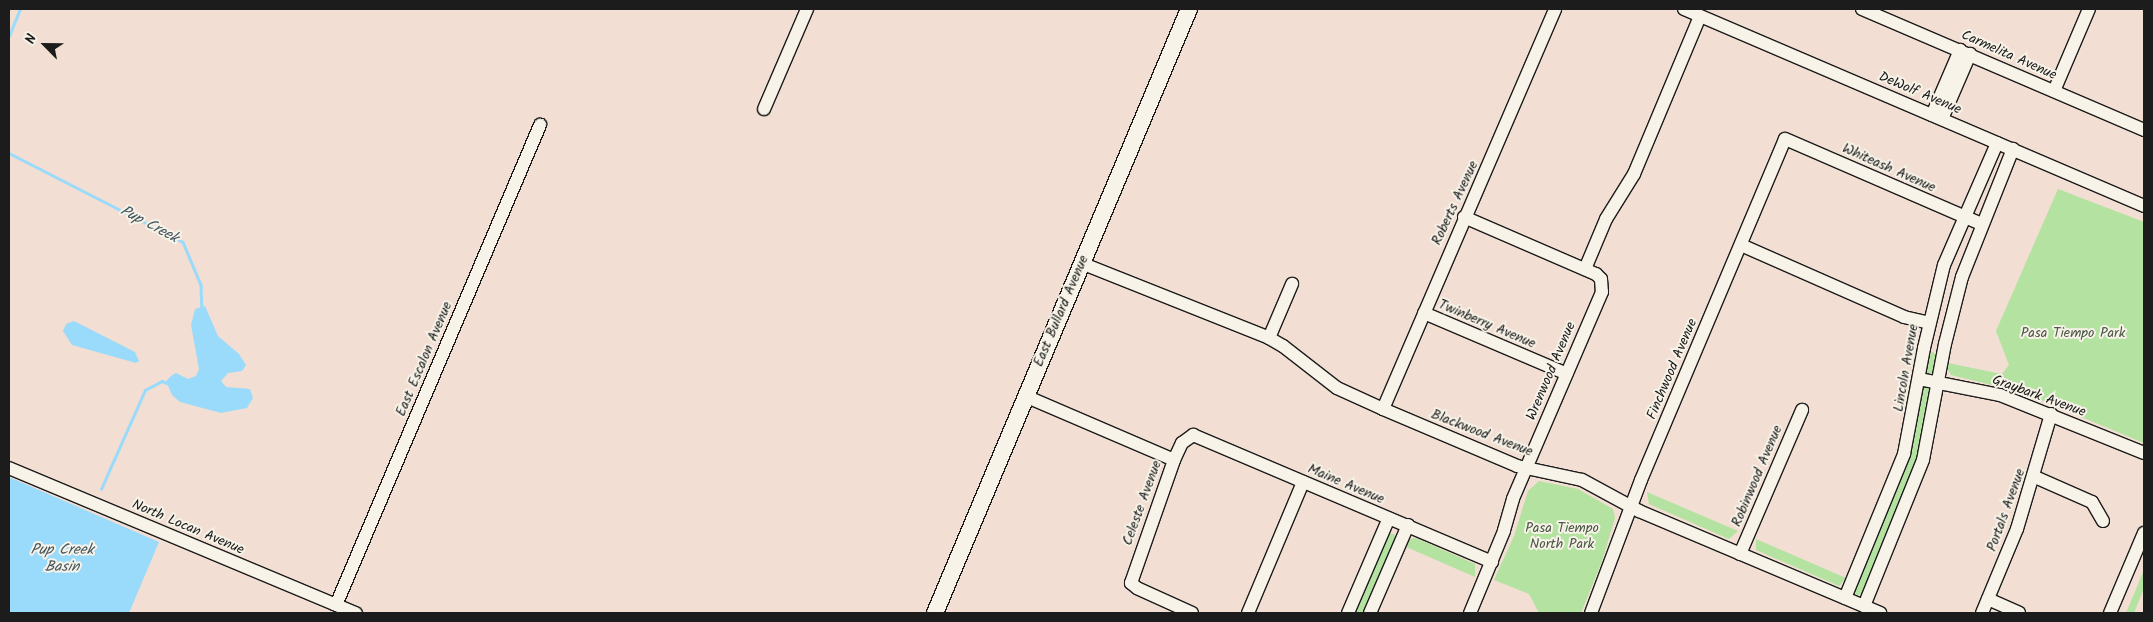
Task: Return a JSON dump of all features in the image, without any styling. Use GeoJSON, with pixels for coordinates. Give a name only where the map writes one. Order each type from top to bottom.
{"type":"FeatureCollection","features":[{"type":"Feature","properties":{"kind":"main road","name":"East Bullard Avenue"},"geometry":{"type":"LineString","coordinates":[[934,613],[1189,9]]}},
{"type":"Feature","properties":{"kind":"street"},"geometry":{"type":"LineString","coordinates":[[764,109],[807,9]]}},
{"type":"Feature","properties":{"kind":"street","name":"Roberts Avenue"},"geometry":{"type":"LineString","coordinates":[[1383,409],[1464,217],[1501,139],[1555,9]]}},
{"type":"Feature","properties":{"kind":"street","name":"DeWolf Avenue"},"geometry":{"type":"LineString","coordinates":[[1684,9],[2144,206]]}},
{"type":"Feature","properties":{"kind":"street","name":"Carmelita Avenue"},"geometry":{"type":"LineString","coordinates":[[1862,9],[2144,130]]}},
{"type":"Feature","properties":{"kind":"street"},"geometry":{"type":"LineString","coordinates":[[2054,91],[2089,9]]}},
{"type":"Feature","properties":{"kind":"street"},"geometry":{"type":"LineString","coordinates":[[1464,217],[1585,269],[1606,219],[1634,174],[1700,16]]}},
{"type":"Feature","properties":{"kind":"street"},"geometry":{"type":"LineString","coordinates":[[1937,117],[1965,52]]}},
{"type":"Feature","properties":{"kind":"street","name":"East Escalon Avenue"},"geometry":{"type":"LineString","coordinates":[[336,605],[540,125]]}},
{"type":"Feature","properties":{"kind":"street","name":"Whiteash Avenue"},"geometry":{"type":"LineString","coordinates":[[1785,139],[1982,224]]}},
{"type":"Feature","properties":{"kind":"street","name":"Finchwood Avenue"},"geometry":{"type":"LineString","coordinates":[[1591,613],[1613,561],[1630,507],[1785,139]]}},
{"type":"Feature","properties":{"kind":"street","name":"Lincoln Avenue"},"geometry":{"type":"LineString","coordinates":[[1845,598],[1904,454],[1929,324],[1944,265],[1997,143]]}},
{"type":"Feature","properties":{"kind":"street"},"geometry":{"type":"LineString","coordinates":[[1864,606],[1920,469],[1951,316],[1982,224],[2012,150]]}},
{"type":"Feature","properties":{"kind":"street"},"geometry":{"type":"LineString","coordinates":[[1741,245],[1904,317],[1929,324]]}},
{"type":"Feature","properties":{"kind":"street","name":"Blackwood Avenue"},"geometry":{"type":"LineString","coordinates":[[1081,264],[1269,338],[1337,388],[1383,409],[1526,468],[1582,480],[1630,507],[1880,613]]}},
{"type":"Feature","properties":{"kind":"street","name":"Wrenwood Avenue"},"geometry":{"type":"LineString","coordinates":[[1470,613],[1492,562],[1526,468],[1602,292],[1601,280],[1585,269]]}},
{"type":"Feature","properties":{"kind":"street"},"geometry":{"type":"LineString","coordinates":[[1269,338],[1292,284]]}},
{"type":"Feature","properties":{"kind":"street","name":"Twinberry Avenue"},"geometry":{"type":"LineString","coordinates":[[1424,313],[1566,374]]}},
{"type":"Feature","properties":{"kind":"street","name":"Graybark Avenue"},"geometry":{"type":"LineString","coordinates":[[1919,379],[1939,381],[2000,395],[2052,414],[2144,453]]}},
{"type":"Feature","properties":{"kind":"street"},"geometry":{"type":"LineString","coordinates":[[1025,396],[1174,460]]}},
{"type":"Feature","properties":{"kind":"street","name":"Robinwood Avenue"},"geometry":{"type":"LineString","coordinates":[[1740,554],[1802,410]]}},
{"type":"Feature","properties":{"kind":"street","name":"Portals Avenue"},"geometry":{"type":"LineString","coordinates":[[1982,613],[2035,477],[2052,414]]}},
{"type":"Feature","properties":{"kind":"street","name":"Maine Avenue"},"geometry":{"type":"LineString","coordinates":[[1188,437],[1193,435],[1492,562]]}},
{"type":"Feature","properties":{"kind":"street","name":"Celeste Avenue"},"geometry":{"type":"LineString","coordinates":[[1188,437],[1174,460],[1132,583],[1137,588],[1192,613]]}},
{"type":"Feature","properties":{"kind":"street","name":"North Locan Avenue"},"geometry":{"type":"LineString","coordinates":[[9,468],[356,613]]}},
{"type":"Feature","properties":{"kind":"street"},"geometry":{"type":"LineString","coordinates":[[2035,477],[2092,502],[2103,521]]}},
{"type":"Feature","properties":{"kind":"street"},"geometry":{"type":"LineString","coordinates":[[1248,613],[1303,482]]}},
{"type":"Feature","properties":{"kind":"street"},"geometry":{"type":"LineString","coordinates":[[1348,613],[1389,518]]}},
{"type":"Feature","properties":{"kind":"street"},"geometry":{"type":"LineString","coordinates":[[1370,613],[1408,525]]}},
{"type":"Feature","properties":{"kind":"street"},"geometry":{"type":"LineString","coordinates":[[2110,613],[2144,533]]}},
{"type":"Feature","properties":{"kind":"street"},"geometry":{"type":"LineString","coordinates":[[1988,599],[2019,613]]}},
{"type":"Feature","properties":{"kind":"green space","name":"Pasa Tiempo Park"},"geometry":{"type":"Polygon","coordinates":[[[2058,189],[2144,222],[2144,443],[2021,392],[1951,375],[1947,368],[1948,363],[2002,374],[2009,365],[1996,331],[2058,189]]]}},
{"type":"Feature","properties":{"kind":"green space"},"geometry":{"type":"Polygon","coordinates":[[[1933,352],[1938,357],[1931,406],[1912,477],[1863,594],[1857,595],[1852,590],[1902,472],[1914,435],[1928,355],[1933,352]]]}},
{"type":"Feature","properties":{"kind":"green space","name":"Pasa Tiempo North Park"},"geometry":{"type":"Polygon","coordinates":[[[1539,481],[1578,489],[1613,509],[1615,518],[1602,561],[1581,613],[1539,613],[1529,594],[1494,580],[1514,536],[1528,491],[1539,481]]]}},
{"type":"Feature","properties":{"kind":"green space"},"geometry":{"type":"Polygon","coordinates":[[[1647,492],[1738,531],[1729,539],[1649,504],[1647,492]]]}},
{"type":"Feature","properties":{"kind":"green space"},"geometry":{"type":"Polygon","coordinates":[[[1387,533],[1394,534],[1396,538],[1365,613],[1351,613],[1387,533]]]}},
{"type":"Feature","properties":{"kind":"green space"},"geometry":{"type":"Polygon","coordinates":[[[1416,538],[1475,564],[1475,577],[1404,546],[1410,539],[1416,538]]]}},
{"type":"Feature","properties":{"kind":"green space"},"geometry":{"type":"Polygon","coordinates":[[[1756,539],[1846,578],[1839,586],[1756,550],[1756,539]]]}},
{"type":"Feature","properties":{"kind":"green space"},"geometry":{"type":"Polygon","coordinates":[[[2144,570],[2144,588],[2134,613],[2126,613],[2144,570]]]}},
{"type":"Feature","properties":{"kind":"water"},"geometry":{"type":"Polygon","coordinates":[[[205,306],[218,336],[239,354],[246,365],[242,371],[228,373],[221,381],[226,387],[250,389],[253,398],[247,408],[221,413],[180,402],[172,395],[166,381],[176,373],[188,379],[196,376],[199,369],[191,325],[195,309],[205,306]]]}},
{"type":"Feature","properties":{"kind":"water"},"geometry":{"type":"Polygon","coordinates":[[[74,321],[135,352],[139,361],[136,363],[72,345],[63,331],[66,324],[74,321]]]}},
{"type":"Feature","properties":{"kind":"water","name":"Pup Creek Basin"},"geometry":{"type":"Polygon","coordinates":[[[9,477],[159,542],[129,613],[9,613],[9,477]]]}},
{"type":"Feature","properties":{"kind":"waterway","name":"Pup Creek"},"geometry":{"type":"LineString","coordinates":[[9,36],[20,9]]}},
{"type":"Feature","properties":{"kind":"waterway","name":"Pup Creek"},"geometry":{"type":"LineString","coordinates":[[9,153],[183,242],[201,285],[202,308]]}},
{"type":"Feature","properties":{"kind":"waterway","name":"Pup Creek"},"geometry":{"type":"LineString","coordinates":[[101,489],[145,390],[162,381],[169,384]]}}]}
